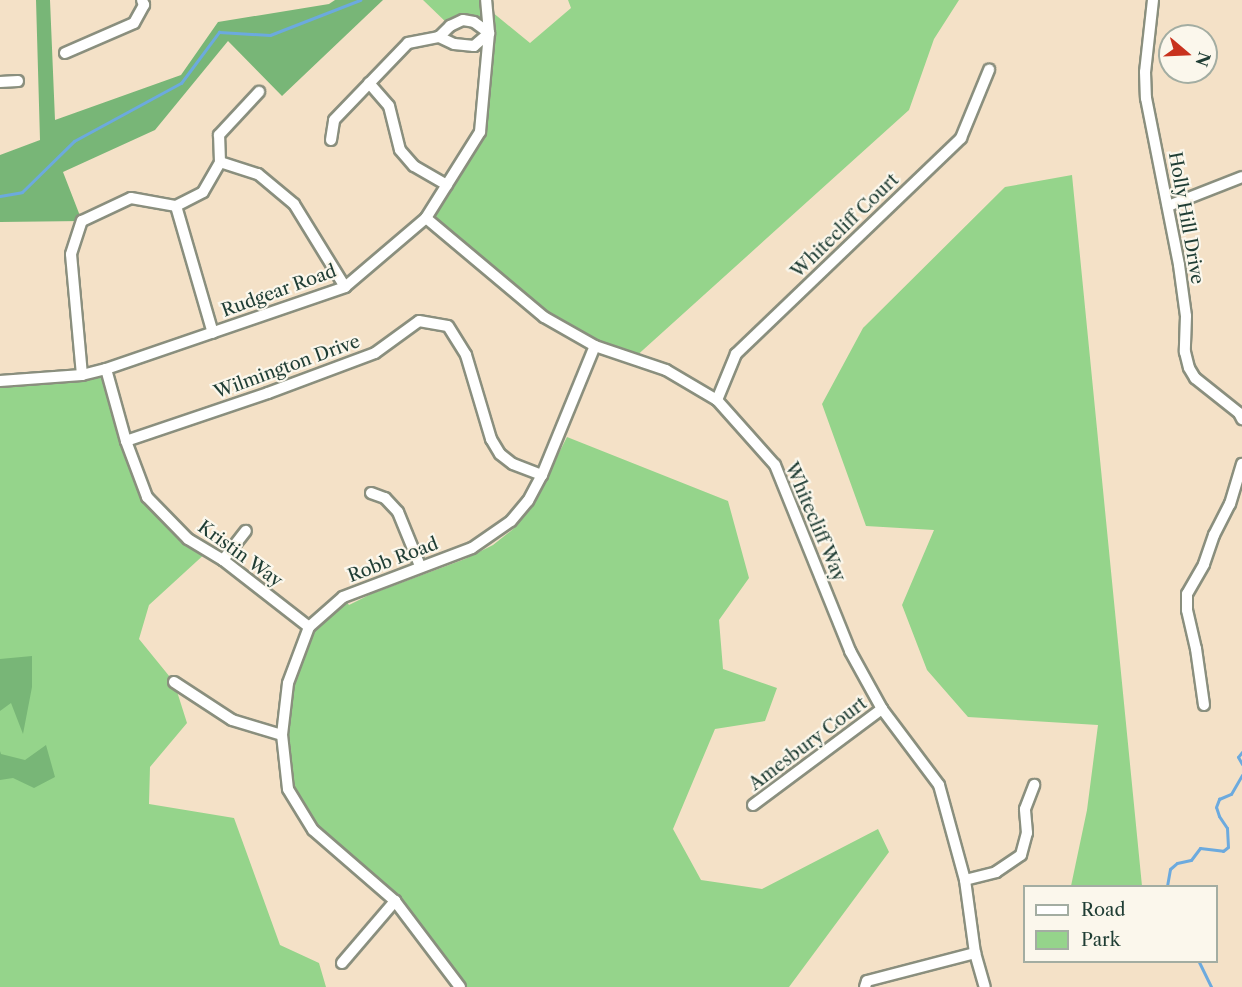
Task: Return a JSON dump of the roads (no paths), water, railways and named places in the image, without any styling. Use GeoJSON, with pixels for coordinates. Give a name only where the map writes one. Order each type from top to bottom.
{"type":"FeatureCollection","features":[{"type":"Feature","properties":{"kind":"street"},"geometry":{"type":"LineString","coordinates":[[65,53],[134,23],[144,5],[142,0]]}},
{"type":"Feature","properties":{"kind":"street","name":"Rudgear Road"},"geometry":{"type":"LineString","coordinates":[[0,381],[82,375],[106,369],[345,286],[426,218],[480,132],[489,33],[486,0]]}},
{"type":"Feature","properties":{"kind":"street","name":"Holly Hill Drive"},"geometry":{"type":"LineString","coordinates":[[1153,0],[1145,72],[1146,98],[1168,206],[1186,316],[1185,352],[1189,368],[1195,378],[1239,413],[1242,419]]}},
{"type":"Feature","properties":{"kind":"street"},"geometry":{"type":"LineString","coordinates":[[331,140],[334,120],[408,43],[439,37],[450,26],[463,20],[474,22],[489,33],[474,46],[453,44],[439,37]]}},
{"type":"Feature","properties":{"kind":"street","name":"Whitecliff Court"},"geometry":{"type":"LineString","coordinates":[[717,400],[736,354],[961,138],[990,70]]}},
{"type":"Feature","properties":{"kind":"street"},"geometry":{"type":"LineString","coordinates":[[0,81],[18,81]]}},
{"type":"Feature","properties":{"kind":"street"},"geometry":{"type":"LineString","coordinates":[[369,83],[389,106],[400,150],[414,166],[447,185]]}},
{"type":"Feature","properties":{"kind":"street"},"geometry":{"type":"LineString","coordinates":[[82,375],[71,254],[82,221],[131,198],[176,206],[202,192],[220,162],[219,135],[259,92]]}},
{"type":"Feature","properties":{"kind":"street"},"geometry":{"type":"LineString","coordinates":[[220,162],[258,174],[294,204],[345,286]]}},
{"type":"Feature","properties":{"kind":"street"},"geometry":{"type":"LineString","coordinates":[[1168,206],[1242,177]]}},
{"type":"Feature","properties":{"kind":"street"},"geometry":{"type":"LineString","coordinates":[[176,206],[213,333]]}},
{"type":"Feature","properties":{"kind":"street","name":"Whitecliff Way"},"geometry":{"type":"LineString","coordinates":[[426,218],[544,317],[595,346],[666,370],[717,400],[775,465],[850,651],[882,709],[939,785],[965,880],[975,953],[985,987]]}},
{"type":"Feature","properties":{"kind":"street","name":"Wilmington Drive"},"geometry":{"type":"LineString","coordinates":[[126,441],[268,393],[375,353],[419,321],[448,326],[466,355],[491,439],[500,454],[513,464],[542,475]]}},
{"type":"Feature","properties":{"kind":"street","name":"Robb Road"},"geometry":{"type":"LineString","coordinates":[[460,987],[395,901],[313,830],[288,789],[282,735],[288,683],[309,627],[343,597],[472,548],[494,535],[511,521],[528,501],[542,475],[595,346]]}},
{"type":"Feature","properties":{"kind":"street","name":"Kristin Way"},"geometry":{"type":"LineString","coordinates":[[106,369],[126,441],[147,497],[188,540],[223,560],[309,627]]}},
{"type":"Feature","properties":{"kind":"street"},"geometry":{"type":"LineString","coordinates":[[1204,705],[1196,649],[1187,610],[1187,594],[1204,564],[1214,535],[1230,504],[1242,464]]}},
{"type":"Feature","properties":{"kind":"street"},"geometry":{"type":"LineString","coordinates":[[371,493],[385,498],[398,512],[420,566]]}},
{"type":"Feature","properties":{"kind":"street"},"geometry":{"type":"LineString","coordinates":[[223,560],[246,531]]}},
{"type":"Feature","properties":{"kind":"street"},"geometry":{"type":"LineString","coordinates":[[174,682],[232,720],[282,735]]}},
{"type":"Feature","properties":{"kind":"street","name":"Amesbury Court"},"geometry":{"type":"LineString","coordinates":[[753,805],[882,709]]}},
{"type":"Feature","properties":{"kind":"street"},"geometry":{"type":"LineString","coordinates":[[965,880],[996,872],[1021,855],[1027,833],[1025,809],[1034,785]]}},
{"type":"Feature","properties":{"kind":"street"},"geometry":{"type":"LineString","coordinates":[[342,963],[395,901]]}},
{"type":"Feature","properties":{"kind":"street"},"geometry":{"type":"LineString","coordinates":[[865,987],[867,981],[975,953]]}},
{"type":"Feature","properties":{"kind":"waterway"},"geometry":{"type":"LineString","coordinates":[[0,196],[22,192],[74,141],[181,83],[219,32],[270,35],[360,0]]}},
{"type":"Feature","properties":{"kind":"waterway"},"geometry":{"type":"LineString","coordinates":[[1242,752],[1238,757],[1242,764]]}},
{"type":"Feature","properties":{"kind":"waterway"},"geometry":{"type":"LineString","coordinates":[[1167,885],[1170,869],[1177,863],[1191,860],[1200,848],[1223,851],[1228,847],[1227,828],[1216,807],[1219,799],[1231,794],[1242,775]]}},
{"type":"Feature","properties":{"kind":"waterway"},"geometry":{"type":"LineString","coordinates":[[1199,963],[1211,987]]}}]}
